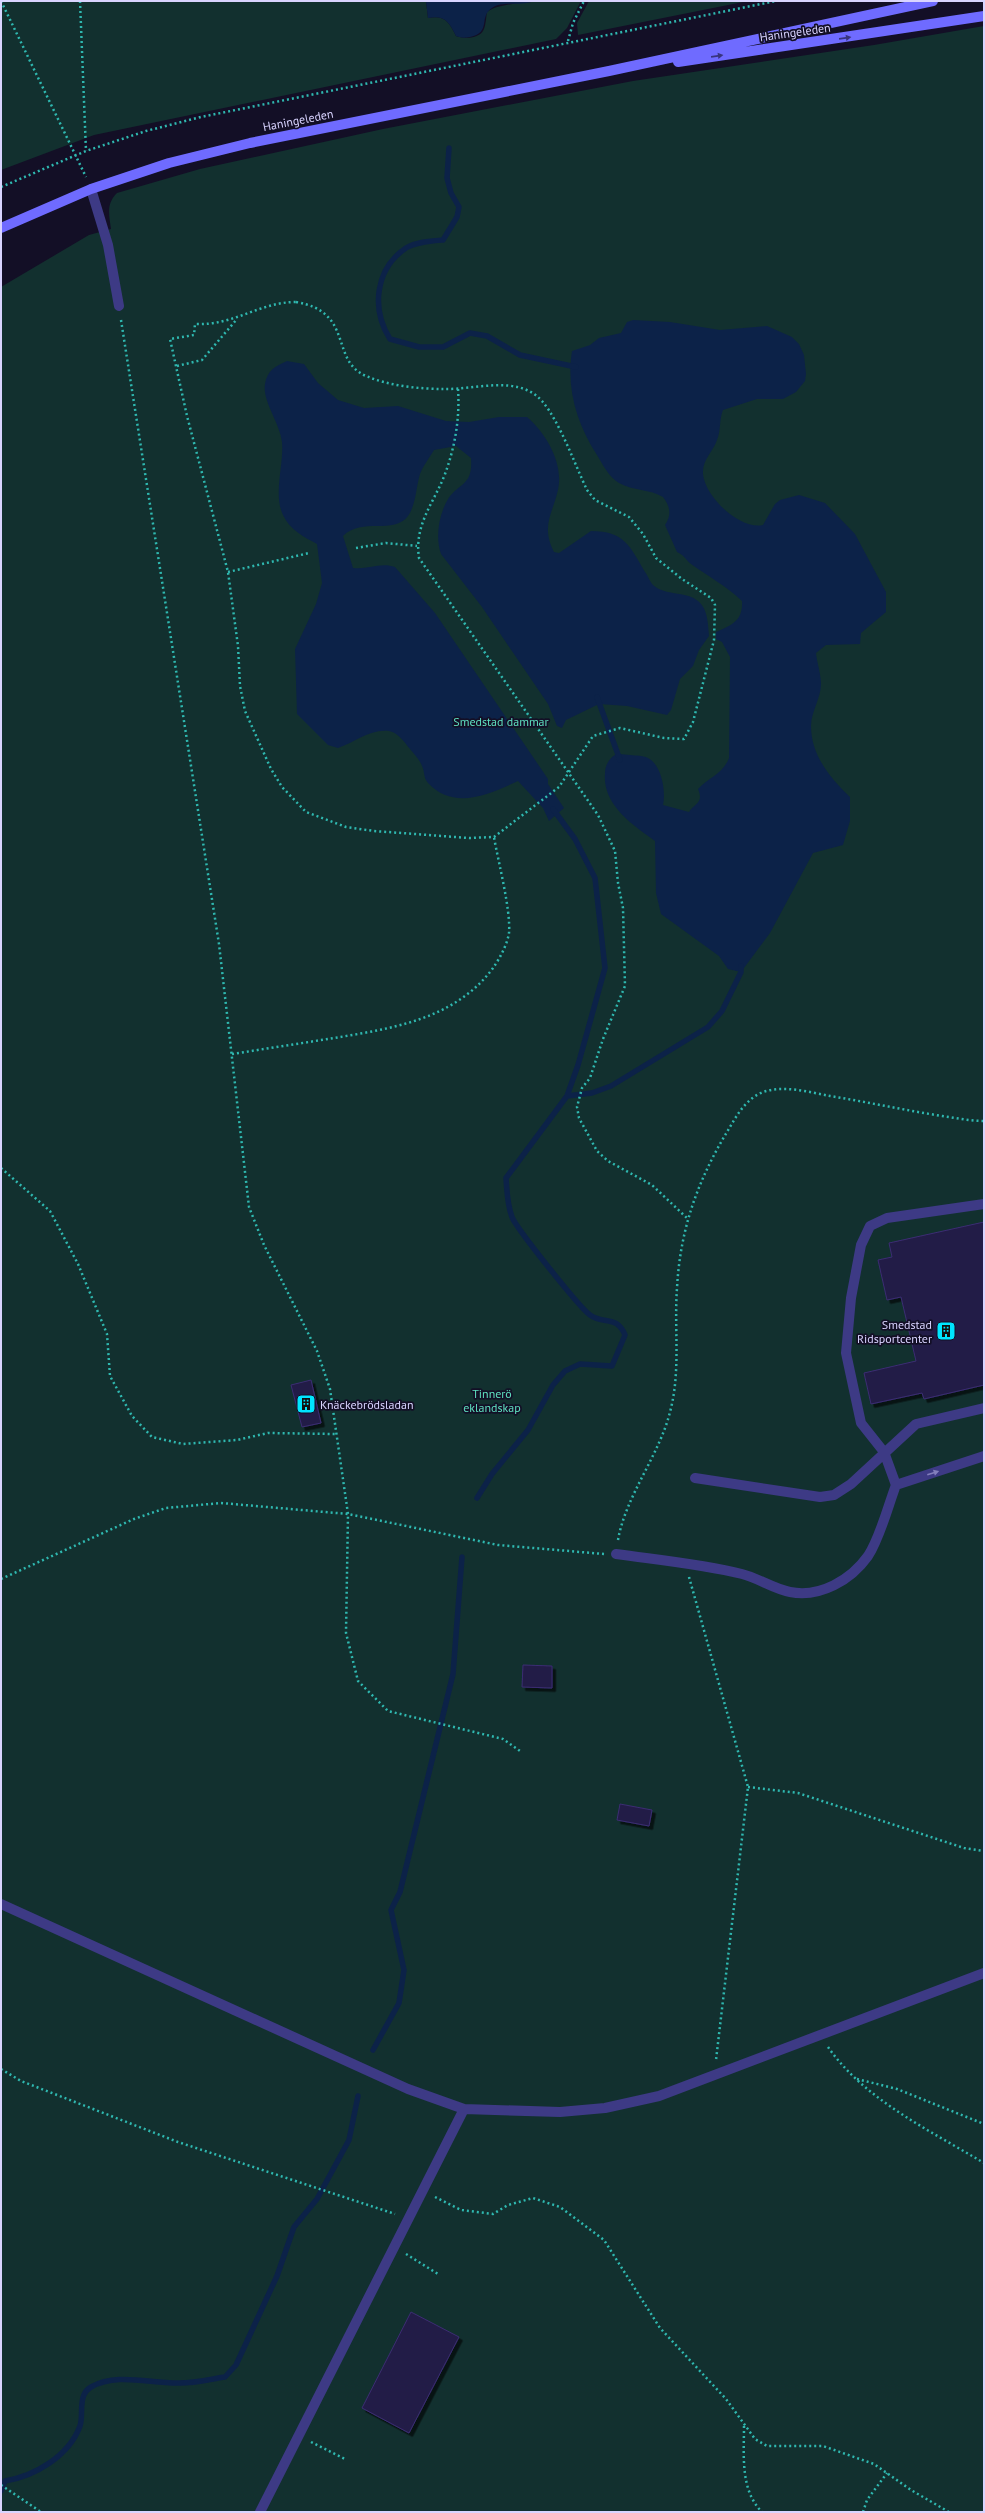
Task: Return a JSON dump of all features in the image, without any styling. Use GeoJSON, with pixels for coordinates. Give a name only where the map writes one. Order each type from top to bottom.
{"type":"FeatureCollection","features":[{"type":"Feature","properties":{"kind":"main road","name":"Haningeleden"},"geometry":{"type":"LineString","coordinates":[[1,228],[91,189],[169,163],[250,143],[609,71],[933,1]]}},
{"type":"Feature","properties":{"kind":"main road","name":"Haningeleden"},"geometry":{"type":"LineString","coordinates":[[609,71],[984,16]]}},
{"type":"Feature","properties":{"kind":"street"},"geometry":{"type":"LineString","coordinates":[[91,189],[108,245],[119,306]]}},
{"type":"Feature","properties":{"kind":"street"},"geometry":{"type":"LineString","coordinates":[[616,1554],[686,1563],[749,1576],[789,1592],[809,1593],[830,1588],[851,1574],[868,1555],[896,1485],[884,1452],[861,1423],[846,1353],[851,1298],[860,1245],[870,1226],[887,1218],[984,1204]]}},
{"type":"Feature","properties":{"kind":"street"},"geometry":{"type":"LineString","coordinates":[[695,1478],[820,1497],[834,1495],[851,1484],[916,1424],[984,1408]]}},
{"type":"Feature","properties":{"kind":"street"},"geometry":{"type":"LineString","coordinates":[[896,1485],[984,1456]]}},
{"type":"Feature","properties":{"kind":"street"},"geometry":{"type":"LineString","coordinates":[[1,1904],[408,2089],[464,2109],[560,2112],[606,2108],[659,2096],[984,1973]]}},
{"type":"Feature","properties":{"kind":"street"},"geometry":{"type":"LineString","coordinates":[[260,2512],[464,2109]]}},
{"type":"Feature","properties":{"kind":"path"},"geometry":{"type":"LineString","coordinates":[[1,1],[77,154],[91,189]]}},
{"type":"Feature","properties":{"kind":"path"},"geometry":{"type":"LineString","coordinates":[[80,1],[86,151]]}},
{"type":"Feature","properties":{"kind":"path"},"geometry":{"type":"LineString","coordinates":[[568,41],[573,23],[584,1]]}},
{"type":"Feature","properties":{"kind":"path"},"geometry":{"type":"LineString","coordinates":[[1,187],[77,154],[146,131],[201,117],[568,41],[776,1]]}},
{"type":"Feature","properties":{"kind":"path"},"geometry":{"type":"LineString","coordinates":[[296,302],[313,305],[329,315],[340,333],[348,358],[365,376],[408,386],[458,389],[505,385],[524,389],[538,397],[553,418],[587,490],[595,500],[629,517],[637,524],[656,558],[682,579],[711,598],[715,606],[714,640],[693,722],[684,739],[664,738],[620,728],[593,736],[559,787],[494,837],[469,838],[374,831],[346,827],[306,812],[282,786],[271,769],[245,711],[240,686],[238,646],[228,572],[187,416],[177,366],[170,339],[194,335],[195,324],[215,324],[237,319],[275,304],[296,302]]}},
{"type":"Feature","properties":{"kind":"path"},"geometry":{"type":"LineString","coordinates":[[119,306],[219,944],[249,1207],[264,1245],[317,1350],[330,1389],[348,1514],[346,1633],[358,1681],[388,1711],[503,1739],[520,1751]]}},
{"type":"Feature","properties":{"kind":"path"},"geometry":{"type":"LineString","coordinates":[[177,366],[202,360],[237,319]]}},
{"type":"Feature","properties":{"kind":"path"},"geometry":{"type":"LineString","coordinates":[[458,389],[458,419],[452,455],[445,476],[430,502],[417,546],[419,558],[431,578],[494,663],[568,774],[598,815],[615,851],[618,883],[623,908],[625,986],[603,1039],[590,1078],[582,1088],[577,1107],[579,1118],[597,1151],[608,1161],[652,1185],[687,1218]]}},
{"type":"Feature","properties":{"kind":"path"},"geometry":{"type":"LineString","coordinates":[[356,548],[386,543],[417,546]]}},
{"type":"Feature","properties":{"kind":"path"},"geometry":{"type":"LineString","coordinates":[[228,572],[309,553]]}},
{"type":"Feature","properties":{"kind":"path"},"geometry":{"type":"LineString","coordinates":[[232,1054],[400,1026],[447,1008],[468,995],[484,980],[497,963],[505,948],[509,932],[494,837]]}},
{"type":"Feature","properties":{"kind":"path"},"geometry":{"type":"LineString","coordinates":[[1,1579],[134,1519],[166,1508],[221,1503],[348,1514],[498,1545],[616,1554],[625,1515],[661,1438],[670,1413],[678,1347],[676,1289],[687,1218],[706,1169],[739,1112],[750,1100],[763,1092],[797,1090],[901,1110],[984,1121]]}},
{"type":"Feature","properties":{"kind":"path"},"geometry":{"type":"LineString","coordinates":[[1,1168],[50,1211],[78,1264],[107,1334],[110,1376],[132,1416],[152,1437],[182,1444],[236,1440],[268,1432],[336,1434]]}},
{"type":"Feature","properties":{"kind":"path"},"geometry":{"type":"LineString","coordinates":[[686,1563],[748,1787],[714,2075]]}},
{"type":"Feature","properties":{"kind":"path"},"geometry":{"type":"LineString","coordinates":[[748,1787],[798,1793],[964,1848],[984,1851]]}},
{"type":"Feature","properties":{"kind":"path"},"geometry":{"type":"LineString","coordinates":[[820,2035],[854,2078],[918,2124],[984,2163]]}},
{"type":"Feature","properties":{"kind":"path"},"geometry":{"type":"LineString","coordinates":[[1,2069],[21,2081],[178,2142],[408,2220]]}},
{"type":"Feature","properties":{"kind":"path"},"geometry":{"type":"LineString","coordinates":[[854,2078],[897,2089],[984,2124]]}},
{"type":"Feature","properties":{"kind":"path"},"geometry":{"type":"LineString","coordinates":[[423,2191],[461,2210],[493,2214],[508,2205],[533,2198],[560,2207],[604,2240],[660,2328],[726,2400],[755,2439],[768,2446],[823,2446],[874,2464],[911,2490],[948,2512]]}},
{"type":"Feature","properties":{"kind":"path"},"geometry":{"type":"LineString","coordinates":[[394,2246],[438,2274]]}},
{"type":"Feature","properties":{"kind":"path"},"geometry":{"type":"LineString","coordinates":[[744,2426],[746,2481],[752,2502],[762,2512]]}},
{"type":"Feature","properties":{"kind":"path"},"geometry":{"type":"LineString","coordinates":[[298,2436],[345,2460]]}},
{"type":"Feature","properties":{"kind":"path"},"geometry":{"type":"LineString","coordinates":[[863,2512],[867,2500],[887,2473]]}},
{"type":"Feature","properties":{"kind":"path"},"geometry":{"type":"LineString","coordinates":[[1,2485],[40,2512]]}},
{"type":"Feature","properties":{"kind":"green space"},"geometry":{"type":"Polygon","coordinates":[[[1,1],[426,1],[428,18],[434,17],[446,21],[449,23],[456,36],[466,38],[481,34],[485,27],[487,12],[494,8],[518,3],[581,1],[567,28],[556,39],[94,135],[1,170],[1,1]]]}},
{"type":"Feature","properties":{"kind":"green space"},"geometry":{"type":"Polygon","coordinates":[[[589,1],[748,1],[578,35],[577,23],[589,1]]]}},
{"type":"Feature","properties":{"kind":"green space","name":"Tinnerö eklandskap"},"geometry":{"type":"Polygon","coordinates":[[[984,26],[984,2512],[1,2512],[1,287],[89,235],[111,229],[109,210],[111,201],[117,193],[200,169],[383,129],[633,81],[874,45],[984,26]]]}},
{"type":"Feature","properties":{"kind":"water"},"geometry":{"type":"Polygon","coordinates":[[[426,1],[534,1],[524,4],[501,4],[492,8],[486,16],[481,32],[477,35],[465,38],[456,36],[449,23],[446,21],[434,17],[428,18],[426,1]]]}},
{"type":"Feature","properties":{"kind":"water"},"geometry":{"type":"Polygon","coordinates":[[[633,320],[670,322],[720,330],[767,326],[792,337],[799,344],[804,355],[806,374],[805,381],[796,392],[783,399],[757,399],[723,410],[718,437],[704,464],[703,474],[705,483],[717,502],[725,510],[734,517],[754,525],[763,525],[775,504],[780,500],[799,495],[825,503],[855,534],[886,592],[886,612],[861,633],[860,644],[826,645],[816,653],[821,689],[811,721],[812,737],[814,747],[823,765],[835,782],[850,797],[850,821],[843,845],[813,853],[770,933],[741,972],[728,969],[719,956],[661,914],[656,893],[655,841],[637,828],[621,813],[608,795],[605,784],[607,763],[617,754],[644,756],[653,761],[660,773],[664,793],[663,805],[689,812],[698,802],[700,794],[698,789],[723,768],[729,758],[730,657],[722,642],[716,639],[716,632],[736,621],[742,608],[742,601],[677,552],[665,525],[669,518],[669,511],[663,497],[658,494],[624,486],[609,474],[590,443],[579,418],[572,392],[572,351],[590,345],[599,338],[621,333],[627,322],[633,320]]]}},
{"type":"Feature","properties":{"kind":"water","name":"Smedstad dammar"},"geometry":{"type":"Polygon","coordinates":[[[287,361],[304,364],[318,383],[338,400],[364,408],[398,406],[446,421],[469,422],[499,417],[527,417],[547,440],[556,460],[558,470],[558,490],[548,528],[550,543],[554,552],[559,553],[591,531],[611,534],[619,537],[625,542],[635,555],[653,585],[658,589],[691,597],[703,607],[707,619],[709,636],[699,650],[693,666],[680,679],[671,710],[667,715],[627,706],[599,704],[566,720],[562,728],[557,726],[548,704],[482,607],[441,554],[438,533],[442,512],[448,499],[468,479],[471,467],[471,458],[456,446],[434,450],[420,474],[411,512],[402,522],[386,526],[368,526],[359,528],[351,530],[343,536],[353,568],[384,565],[395,567],[435,613],[548,779],[548,784],[564,808],[549,821],[543,808],[518,781],[484,795],[461,798],[449,796],[438,791],[428,783],[425,779],[423,768],[419,760],[403,740],[394,733],[389,731],[375,732],[338,748],[328,745],[297,714],[295,649],[316,604],[322,583],[317,544],[302,536],[289,525],[280,507],[279,489],[282,442],[281,435],[266,398],[265,384],[270,372],[287,361]]]}},
{"type":"Feature","properties":{"kind":"building","name":"Smedstad Ridsportcenter"},"geometry":{"type":"Polygon","coordinates":[[[984,1222],[984,1385],[924,1399],[922,1393],[871,1404],[864,1373],[916,1361],[901,1297],[887,1300],[878,1260],[892,1257],[889,1243],[984,1222]]]}},
{"type":"Feature","properties":{"kind":"building","name":"Knäckebrödsladan"},"geometry":{"type":"Polygon","coordinates":[[[311,1380],[321,1423],[302,1427],[291,1385],[311,1380]]]}},
{"type":"Feature","properties":{"kind":"building"},"geometry":{"type":"Polygon","coordinates":[[[523,1665],[552,1666],[552,1688],[522,1687],[523,1665]]]}},
{"type":"Feature","properties":{"kind":"building"},"geometry":{"type":"Polygon","coordinates":[[[620,1804],[652,1810],[649,1826],[617,1820],[620,1804]]]}},
{"type":"Feature","properties":{"kind":"building"},"geometry":{"type":"Polygon","coordinates":[[[411,2312],[459,2337],[409,2433],[362,2408],[411,2312]]]}},
{"type":"Feature","properties":{"kind":"waterway"},"geometry":{"type":"LineString","coordinates":[[449,148],[447,178],[451,193],[459,207],[457,217],[443,240],[414,244],[406,248],[388,267],[382,278],[379,290],[379,303],[380,315],[390,339],[419,347],[443,347],[470,333],[487,336],[520,355],[576,367]]}},
{"type":"Feature","properties":{"kind":"waterway"},"geometry":{"type":"LineString","coordinates":[[597,697],[620,760]]}},
{"type":"Feature","properties":{"kind":"waterway"},"geometry":{"type":"LineString","coordinates":[[477,1498],[492,1474],[528,1430],[553,1385],[565,1371],[580,1364],[612,1366],[625,1335],[618,1325],[610,1321],[600,1320],[590,1315],[562,1284],[516,1224],[510,1212],[508,1198],[506,1178],[567,1096],[578,1065],[605,968],[595,878],[575,839],[553,809]]}},
{"type":"Feature","properties":{"kind":"waterway"},"geometry":{"type":"LineString","coordinates":[[567,1096],[592,1093],[611,1086],[708,1027],[722,1011],[741,972],[741,966]]}},
{"type":"Feature","properties":{"kind":"waterway"},"geometry":{"type":"LineString","coordinates":[[373,2050],[399,2003],[404,1970],[391,1910],[400,1892],[453,1674],[462,1557]]}},
{"type":"Feature","properties":{"kind":"waterway"},"geometry":{"type":"LineString","coordinates":[[1,2491],[5,2481],[28,2475],[50,2463],[68,2447],[80,2426],[82,2400],[84,2395],[91,2387],[112,2380],[123,2379],[169,2383],[197,2382],[225,2377],[236,2365],[277,2276],[294,2227],[317,2199],[349,2140],[358,2096]]}},
{"type":"Feature","properties":{"kind":"place","name":"Smedstad Ridsportcenter"},"geometry":{"type":"Point","coordinates":[946,1331]}},
{"type":"Feature","properties":{"kind":"place","name":"Knäckebrödsladan"},"geometry":{"type":"Point","coordinates":[306,1404]}}]}
